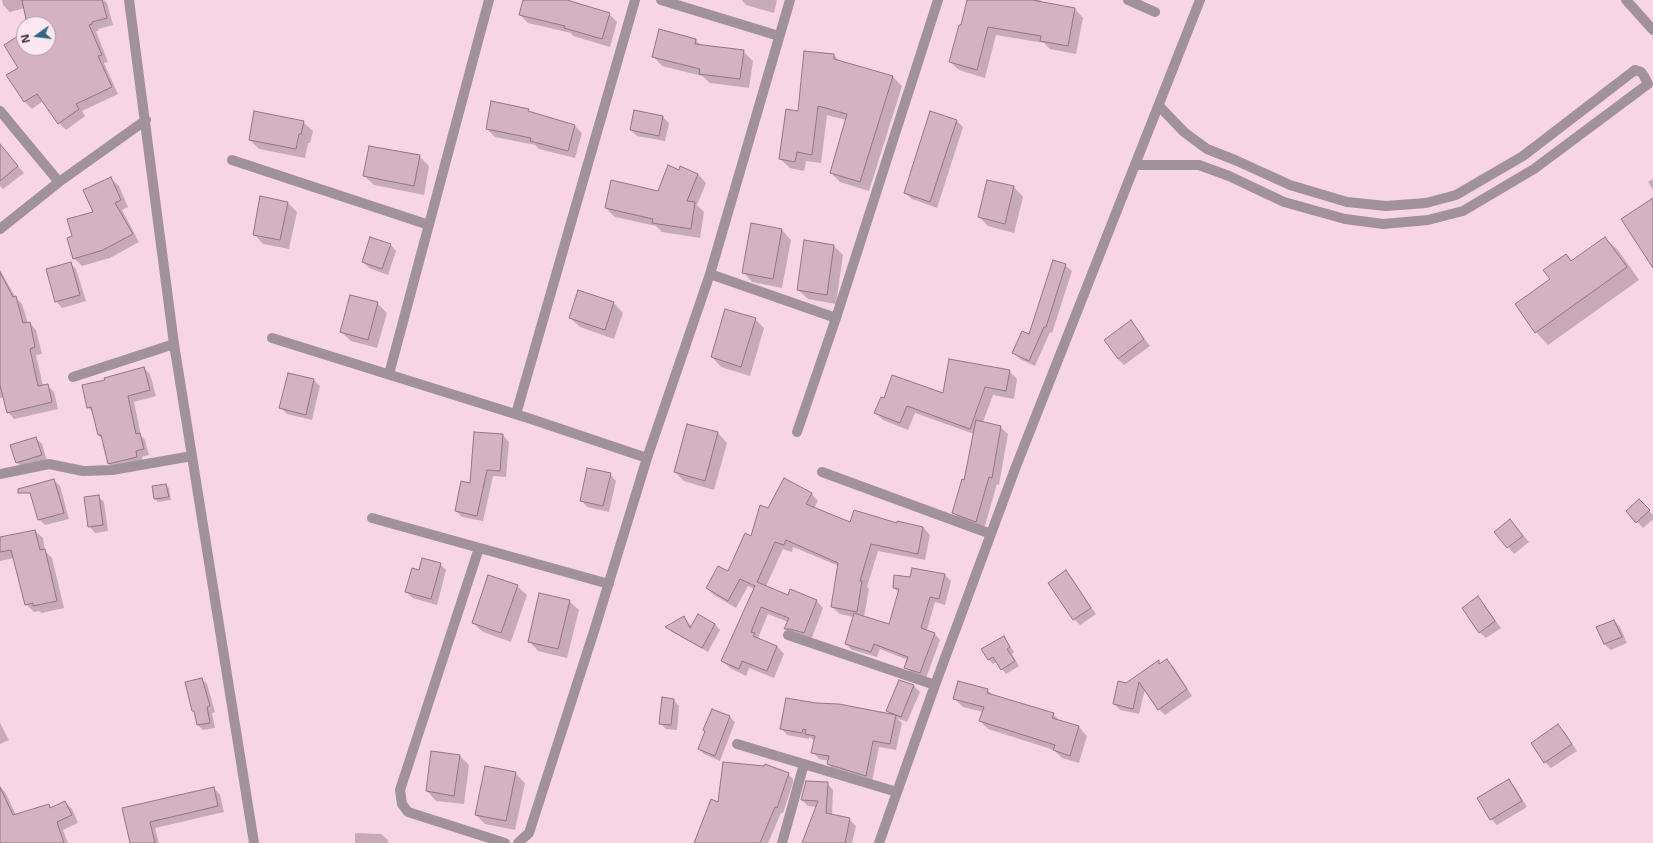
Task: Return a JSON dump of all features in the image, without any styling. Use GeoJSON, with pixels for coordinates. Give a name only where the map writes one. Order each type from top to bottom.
{"type":"FeatureCollection","features":[{"type":"Feature","properties":{"kind":"street"},"geometry":{"type":"LineString","coordinates":[[129,0],[146,120],[174,344],[254,843]]}},
{"type":"Feature","properties":{"kind":"street"},"geometry":{"type":"LineString","coordinates":[[389,374],[489,0]]}},
{"type":"Feature","properties":{"kind":"street"},"geometry":{"type":"LineString","coordinates":[[516,414],[635,0]]}},
{"type":"Feature","properties":{"kind":"street"},"geometry":{"type":"LineString","coordinates":[[661,0],[779,36]]}},
{"type":"Feature","properties":{"kind":"street"},"geometry":{"type":"LineString","coordinates":[[518,843],[529,833],[609,584],[647,458],[710,274],[790,0]]}},
{"type":"Feature","properties":{"kind":"street"},"geometry":{"type":"LineString","coordinates":[[797,432],[836,318],[938,0]]}},
{"type":"Feature","properties":{"kind":"street"},"geometry":{"type":"LineString","coordinates":[[1128,0],[1155,12]]}},
{"type":"Feature","properties":{"kind":"street"},"geometry":{"type":"LineString","coordinates":[[879,843],[935,685],[1018,461],[1200,0]]}},
{"type":"Feature","properties":{"kind":"street"},"geometry":{"type":"LineString","coordinates":[[1626,0],[1653,30]]}},
{"type":"Feature","properties":{"kind":"street"},"geometry":{"type":"LineString","coordinates":[[1136,165],[1199,165],[1229,176],[1284,202],[1345,219],[1383,224],[1428,220],[1463,211],[1534,169],[1648,84],[1641,72],[1635,70],[1522,156],[1456,195],[1426,203],[1394,205],[1347,202],[1290,185],[1207,149],[1184,132],[1159,106]]}},
{"type":"Feature","properties":{"kind":"street"},"geometry":{"type":"LineString","coordinates":[[0,111],[59,182]]}},
{"type":"Feature","properties":{"kind":"street"},"geometry":{"type":"LineString","coordinates":[[0,229],[59,182],[146,120]]}},
{"type":"Feature","properties":{"kind":"street"},"geometry":{"type":"LineString","coordinates":[[1522,156],[1534,169]]}},
{"type":"Feature","properties":{"kind":"street"},"geometry":{"type":"LineString","coordinates":[[232,160],[429,225]]}},
{"type":"Feature","properties":{"kind":"street"},"geometry":{"type":"LineString","coordinates":[[1456,195],[1463,211]]}},
{"type":"Feature","properties":{"kind":"street"},"geometry":{"type":"LineString","coordinates":[[1345,219],[1347,202]]}},
{"type":"Feature","properties":{"kind":"street"},"geometry":{"type":"LineString","coordinates":[[710,274],[836,318]]}},
{"type":"Feature","properties":{"kind":"street"},"geometry":{"type":"LineString","coordinates":[[272,338],[516,414],[647,458]]}},
{"type":"Feature","properties":{"kind":"street"},"geometry":{"type":"LineString","coordinates":[[73,377],[174,344]]}},
{"type":"Feature","properties":{"kind":"street"},"geometry":{"type":"LineString","coordinates":[[1,471],[49,464],[83,471],[112,470],[192,456]]}},
{"type":"Feature","properties":{"kind":"street"},"geometry":{"type":"LineString","coordinates":[[822,472],[991,534]]}},
{"type":"Feature","properties":{"kind":"street"},"geometry":{"type":"LineString","coordinates":[[372,518],[609,584]]}},
{"type":"Feature","properties":{"kind":"street"},"geometry":{"type":"LineString","coordinates":[[479,548],[400,790],[402,804],[408,812],[505,843]]}},
{"type":"Feature","properties":{"kind":"street"},"geometry":{"type":"LineString","coordinates":[[788,635],[935,685]]}},
{"type":"Feature","properties":{"kind":"street"},"geometry":{"type":"LineString","coordinates":[[737,744],[897,792]]}},
{"type":"Feature","properties":{"kind":"street"},"geometry":{"type":"LineString","coordinates":[[782,843],[804,764]]}},
{"type":"Feature","properties":{"kind":"building"},"geometry":{"type":"Polygon","coordinates":[[[22,0],[102,0],[107,18],[92,22],[92,24],[89,25],[102,55],[98,56],[112,87],[76,104],[79,109],[58,124],[37,94],[24,102],[6,75],[18,68],[4,45],[16,37],[16,56],[56,56],[56,16],[25,16],[22,0]]]}},
{"type":"Feature","properties":{"kind":"building"},"geometry":{"type":"Polygon","coordinates":[[[523,0],[567,0],[610,13],[602,39],[564,28],[565,26],[519,15],[523,0]]]}},
{"type":"Feature","properties":{"kind":"building"},"geometry":{"type":"Polygon","coordinates":[[[967,0],[1032,0],[1075,8],[1068,46],[1040,41],[1041,36],[988,27],[977,70],[949,62],[959,25],[961,25],[967,0]]]}},
{"type":"Feature","properties":{"kind":"building"},"geometry":{"type":"Polygon","coordinates":[[[659,29],[696,39],[695,44],[744,50],[740,79],[699,74],[700,69],[652,57],[659,29]]]}},
{"type":"Feature","properties":{"kind":"building"},"geometry":{"type":"Polygon","coordinates":[[[804,51],[834,54],[834,59],[893,76],[860,182],[830,173],[847,114],[818,106],[812,155],[797,152],[795,162],[779,159],[786,109],[798,111],[804,51]]]}},
{"type":"Feature","properties":{"kind":"building"},"geometry":{"type":"Polygon","coordinates":[[[491,101],[529,109],[528,111],[575,125],[568,151],[530,141],[531,138],[486,129],[491,101]]]}},
{"type":"Feature","properties":{"kind":"building"},"geometry":{"type":"Polygon","coordinates":[[[634,110],[663,116],[659,136],[630,130],[634,110]]]}},
{"type":"Feature","properties":{"kind":"building"},"geometry":{"type":"Polygon","coordinates":[[[254,111],[304,121],[301,134],[299,134],[296,149],[249,140],[254,111]]]}},
{"type":"Feature","properties":{"kind":"building"},"geometry":{"type":"Polygon","coordinates":[[[930,111],[957,120],[930,202],[904,193],[930,111]]]}},
{"type":"Feature","properties":{"kind":"building"},"geometry":{"type":"Polygon","coordinates":[[[0,144],[18,166],[0,181],[0,144]]]}},
{"type":"Feature","properties":{"kind":"building"},"geometry":{"type":"Polygon","coordinates":[[[369,146],[420,155],[414,186],[363,176],[369,146]]]}},
{"type":"Feature","properties":{"kind":"building"},"geometry":{"type":"Polygon","coordinates":[[[668,165],[679,170],[680,166],[698,174],[687,201],[695,202],[691,229],[652,223],[653,219],[605,208],[611,180],[658,191],[668,165]]]}},
{"type":"Feature","properties":{"kind":"building"},"geometry":{"type":"Polygon","coordinates":[[[111,177],[121,200],[115,203],[133,234],[103,250],[73,259],[67,238],[72,236],[67,219],[93,212],[83,190],[111,177]]]}},
{"type":"Feature","properties":{"kind":"building"},"geometry":{"type":"Polygon","coordinates":[[[987,180],[1014,186],[1005,224],[978,217],[987,180]]]}},
{"type":"Feature","properties":{"kind":"building"},"geometry":{"type":"Polygon","coordinates":[[[260,196],[288,202],[280,240],[253,235],[260,196]]]}},
{"type":"Feature","properties":{"kind":"building"},"geometry":{"type":"Polygon","coordinates":[[[1653,198],[1653,268],[1621,219],[1653,198]]]}},
{"type":"Feature","properties":{"kind":"building"},"geometry":{"type":"Polygon","coordinates":[[[751,223],[782,229],[773,279],[742,273],[751,223]]]}},
{"type":"Feature","properties":{"kind":"building"},"geometry":{"type":"Polygon","coordinates":[[[370,237],[391,244],[382,269],[362,262],[370,237]]]}},
{"type":"Feature","properties":{"kind":"building"},"geometry":{"type":"Polygon","coordinates":[[[1605,237],[1627,267],[1535,333],[1515,304],[1550,279],[1543,270],[1566,254],[1571,261],[1605,237]]]}},
{"type":"Feature","properties":{"kind":"building"},"geometry":{"type":"Polygon","coordinates":[[[804,240],[834,245],[827,295],[797,290],[804,240]]]}},
{"type":"Feature","properties":{"kind":"building"},"geometry":{"type":"Polygon","coordinates":[[[1053,260],[1066,264],[1046,327],[1044,327],[1029,361],[1012,353],[1022,331],[1029,334],[1053,260]]]}},
{"type":"Feature","properties":{"kind":"building"},"geometry":{"type":"Polygon","coordinates":[[[71,262],[80,295],[55,302],[46,269],[71,262]]]}},
{"type":"Feature","properties":{"kind":"building"},"geometry":{"type":"Polygon","coordinates":[[[0,272],[13,297],[16,296],[23,323],[30,322],[35,347],[30,349],[38,386],[48,384],[52,402],[7,413],[0,385],[0,272]]]}},
{"type":"Feature","properties":{"kind":"building"},"geometry":{"type":"Polygon","coordinates":[[[578,290],[614,302],[605,330],[569,318],[578,290]]]}},
{"type":"Feature","properties":{"kind":"building"},"geometry":{"type":"Polygon","coordinates":[[[350,295],[378,302],[368,340],[340,332],[350,295]]]}},
{"type":"Feature","properties":{"kind":"building"},"geometry":{"type":"Polygon","coordinates":[[[725,309],[756,318],[741,367],[711,357],[725,309]]]}},
{"type":"Feature","properties":{"kind":"building"},"geometry":{"type":"Polygon","coordinates":[[[1131,320],[1144,339],[1118,359],[1104,340],[1131,320]]]}},
{"type":"Feature","properties":{"kind":"building"},"geometry":{"type":"Polygon","coordinates":[[[949,359],[1010,370],[1006,391],[985,387],[970,429],[907,406],[900,423],[874,413],[881,397],[884,398],[892,375],[943,393],[949,359]]]}},
{"type":"Feature","properties":{"kind":"building"},"geometry":{"type":"Polygon","coordinates":[[[144,367],[150,390],[128,396],[136,434],[140,433],[144,449],[136,451],[137,457],[108,464],[101,435],[98,435],[91,407],[87,408],[82,385],[105,380],[104,378],[144,367]]]}},
{"type":"Feature","properties":{"kind":"building"},"geometry":{"type":"Polygon","coordinates":[[[288,373],[314,379],[306,415],[279,408],[288,373]]]}},
{"type":"Feature","properties":{"kind":"building"},"geometry":{"type":"Polygon","coordinates":[[[976,420],[1001,426],[992,478],[989,477],[976,522],[952,513],[962,479],[964,480],[976,420]]]}},
{"type":"Feature","properties":{"kind":"building"},"geometry":{"type":"Polygon","coordinates":[[[687,424],[718,432],[705,481],[674,472],[687,424]]]}},
{"type":"Feature","properties":{"kind":"building"},"geometry":{"type":"Polygon","coordinates":[[[474,432],[503,434],[500,471],[487,470],[477,516],[455,511],[461,481],[470,483],[474,432]]]}},
{"type":"Feature","properties":{"kind":"building"},"geometry":{"type":"Polygon","coordinates":[[[36,437],[42,455],[16,463],[10,445],[36,437]]]}},
{"type":"Feature","properties":{"kind":"building"},"geometry":{"type":"Polygon","coordinates":[[[587,468],[611,473],[603,506],[580,501],[587,468]]]}},
{"type":"Feature","properties":{"kind":"building"},"geometry":{"type":"Polygon","coordinates":[[[784,478],[812,493],[806,504],[850,522],[854,510],[897,523],[897,521],[923,527],[918,554],[871,544],[860,581],[862,581],[857,612],[831,607],[838,563],[786,540],[784,545],[775,542],[757,582],[788,595],[790,589],[817,600],[804,633],[784,629],[789,618],[761,607],[751,632],[755,633],[753,636],[777,646],[767,671],[742,661],[739,669],[721,661],[755,586],[740,579],[728,601],[706,588],[718,566],[728,571],[745,533],[751,536],[760,505],[768,508],[784,478]]]}},
{"type":"Feature","properties":{"kind":"building"},"geometry":{"type":"Polygon","coordinates":[[[54,479],[64,513],[38,520],[30,493],[18,493],[18,489],[54,479]]]}},
{"type":"Feature","properties":{"kind":"building"},"geometry":{"type":"Polygon","coordinates":[[[166,484],[169,497],[154,499],[152,486],[166,484]]]}},
{"type":"Feature","properties":{"kind":"building"},"geometry":{"type":"Polygon","coordinates":[[[99,495],[103,525],[88,527],[84,497],[99,495]]]}},
{"type":"Feature","properties":{"kind":"building"},"geometry":{"type":"Polygon","coordinates":[[[1639,499],[1650,510],[1636,523],[1626,511],[1639,499]]]}},
{"type":"Feature","properties":{"kind":"building"},"geometry":{"type":"Polygon","coordinates":[[[1510,519],[1523,536],[1507,548],[1494,532],[1510,519]]]}},
{"type":"Feature","properties":{"kind":"building"},"geometry":{"type":"Polygon","coordinates":[[[35,530],[40,550],[45,549],[57,601],[33,606],[33,603],[25,605],[11,550],[0,552],[0,537],[35,530]]]}},
{"type":"Feature","properties":{"kind":"building"},"geometry":{"type":"Polygon","coordinates":[[[422,558],[441,563],[431,599],[405,592],[412,568],[419,570],[422,558]]]}},
{"type":"Feature","properties":{"kind":"building"},"geometry":{"type":"Polygon","coordinates":[[[912,568],[945,574],[939,599],[930,597],[921,628],[935,633],[920,673],[904,668],[908,657],[874,644],[871,652],[845,644],[854,613],[889,624],[899,589],[893,588],[894,575],[910,577],[912,568]]]}},
{"type":"Feature","properties":{"kind":"building"},"geometry":{"type":"Polygon","coordinates":[[[1066,570],[1091,608],[1073,620],[1048,583],[1066,570]]]}},
{"type":"Feature","properties":{"kind":"building"},"geometry":{"type":"Polygon","coordinates":[[[488,575],[518,585],[501,633],[472,623],[488,575]]]}},
{"type":"Feature","properties":{"kind":"building"},"geometry":{"type":"Polygon","coordinates":[[[539,593],[570,600],[558,649],[528,642],[539,593]]]}},
{"type":"Feature","properties":{"kind":"building"},"geometry":{"type":"Polygon","coordinates":[[[1478,596],[1495,621],[1479,633],[1462,608],[1478,596]]]}},
{"type":"Feature","properties":{"kind":"building"},"geometry":{"type":"Polygon","coordinates":[[[698,614],[715,624],[702,648],[665,627],[684,616],[690,628],[698,614]]]}},
{"type":"Feature","properties":{"kind":"building"},"geometry":{"type":"Polygon","coordinates":[[[1614,620],[1622,637],[1604,644],[1596,627],[1614,620]]]}},
{"type":"Feature","properties":{"kind":"building"},"geometry":{"type":"Polygon","coordinates":[[[1004,636],[1010,647],[1007,649],[1015,661],[1001,670],[993,657],[988,660],[981,649],[1004,636]]]}},
{"type":"Feature","properties":{"kind":"building"},"geometry":{"type":"Polygon","coordinates":[[[1167,659],[1187,689],[1158,710],[1139,682],[1133,709],[1113,704],[1118,681],[1126,683],[1159,660],[1159,664],[1167,659]]]}},
{"type":"Feature","properties":{"kind":"building"},"geometry":{"type":"Polygon","coordinates":[[[202,678],[210,706],[207,707],[210,723],[197,725],[185,682],[202,678]]]}},
{"type":"Feature","properties":{"kind":"building"},"geometry":{"type":"Polygon","coordinates":[[[899,680],[914,685],[901,717],[886,711],[899,680]]]}},
{"type":"Feature","properties":{"kind":"building"},"geometry":{"type":"Polygon","coordinates":[[[958,681],[988,689],[987,693],[1054,713],[1052,718],[1079,726],[1070,756],[1053,750],[1055,745],[979,721],[984,707],[953,699],[958,681]]]}},
{"type":"Feature","properties":{"kind":"building"},"geometry":{"type":"Polygon","coordinates":[[[662,697],[674,699],[671,725],[659,724],[662,697]]]}},
{"type":"Feature","properties":{"kind":"building"},"geometry":{"type":"Polygon","coordinates":[[[786,698],[816,703],[839,704],[896,715],[890,744],[873,741],[866,776],[827,764],[829,756],[811,753],[815,736],[805,734],[806,730],[803,729],[802,733],[780,729],[786,698]]]}},
{"type":"Feature","properties":{"kind":"building"},"geometry":{"type":"Polygon","coordinates":[[[712,709],[730,716],[715,756],[698,749],[705,731],[703,730],[712,709]]]}},
{"type":"Feature","properties":{"kind":"building"},"geometry":{"type":"Polygon","coordinates":[[[1558,724],[1572,744],[1544,763],[1531,743],[1558,724]]]}},
{"type":"Feature","properties":{"kind":"building"},"geometry":{"type":"Polygon","coordinates":[[[431,751],[460,755],[454,796],[426,791],[431,751]]]}},
{"type":"Feature","properties":{"kind":"building"},"geometry":{"type":"Polygon","coordinates":[[[723,762],[764,766],[765,764],[789,773],[777,808],[775,807],[760,843],[694,843],[711,799],[718,802],[723,762]]]}},
{"type":"Feature","properties":{"kind":"building"},"geometry":{"type":"Polygon","coordinates":[[[485,766],[516,772],[506,821],[475,815],[485,766]]]}},
{"type":"Feature","properties":{"kind":"building"},"geometry":{"type":"Polygon","coordinates":[[[1509,779],[1522,801],[1490,820],[1477,798],[1509,779]]]}},
{"type":"Feature","properties":{"kind":"building"},"geometry":{"type":"Polygon","coordinates":[[[806,781],[828,782],[826,813],[850,818],[845,843],[802,843],[818,801],[801,800],[806,781]]]}},
{"type":"Feature","properties":{"kind":"building"},"geometry":{"type":"Polygon","coordinates":[[[0,787],[13,815],[49,804],[50,808],[65,801],[72,815],[57,822],[64,843],[0,843],[0,787]]]}},
{"type":"Feature","properties":{"kind":"building"},"geometry":{"type":"Polygon","coordinates":[[[214,787],[218,806],[150,822],[155,843],[130,843],[122,808],[214,787]]]}}]}
